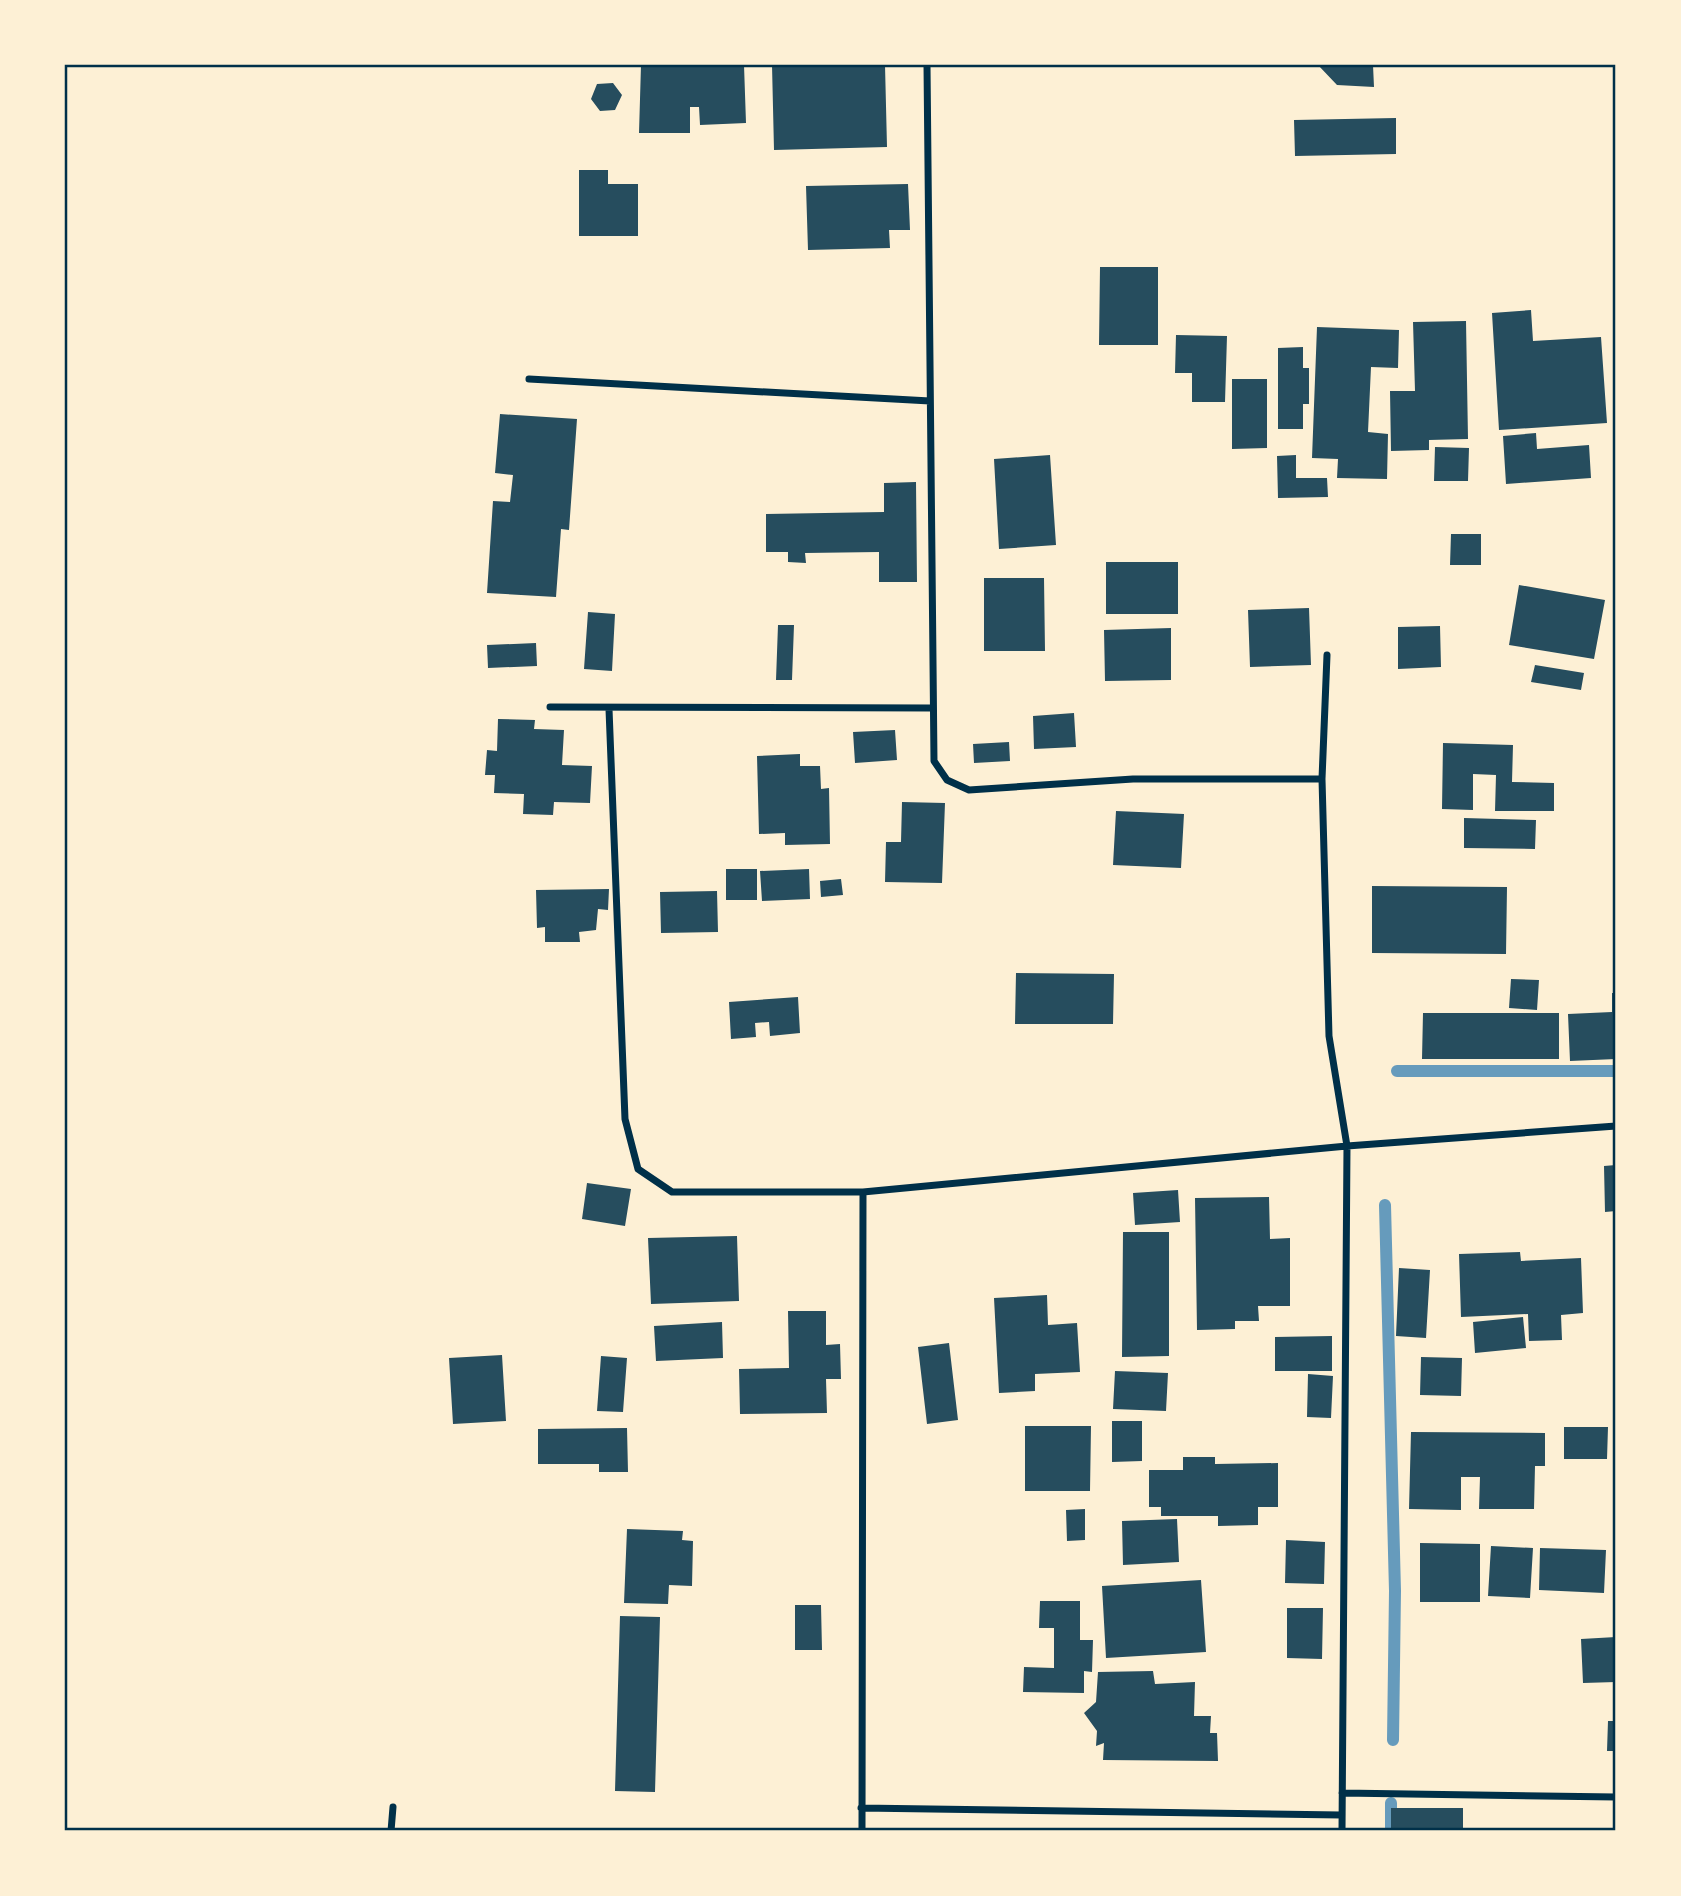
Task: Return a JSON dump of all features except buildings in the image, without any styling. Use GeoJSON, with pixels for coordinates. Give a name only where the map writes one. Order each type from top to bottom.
{"type":"FeatureCollection","features":[{"type":"Feature","properties":{"kind":"street"},"geometry":{"type":"LineString","coordinates":[[927,65],[934,761],[947,780],[969,790],[1133,779],[1322,779]]}},
{"type":"Feature","properties":{"kind":"street"},"geometry":{"type":"LineString","coordinates":[[529,379],[930,401]]}},
{"type":"Feature","properties":{"kind":"street"},"geometry":{"type":"LineString","coordinates":[[1327,654],[1322,779],[1329,1036],[1347,1146],[1342,1831]]}},
{"type":"Feature","properties":{"kind":"street"},"geometry":{"type":"LineString","coordinates":[[550,707],[932,708]]}},
{"type":"Feature","properties":{"kind":"street"},"geometry":{"type":"LineString","coordinates":[[609,709],[625,1119],[638,1169],[672,1192],[863,1192],[1347,1146],[1616,1126]]}},
{"type":"Feature","properties":{"kind":"street"},"geometry":{"type":"LineString","coordinates":[[862,1831],[863,1192]]}},
{"type":"Feature","properties":{"kind":"street"},"geometry":{"type":"LineString","coordinates":[[1342,1793],[1616,1797]]}},
{"type":"Feature","properties":{"kind":"street"},"geometry":{"type":"LineString","coordinates":[[391,1831],[393,1807]]}},
{"type":"Feature","properties":{"kind":"street"},"geometry":{"type":"LineString","coordinates":[[861,1808],[1341,1815]]}},
{"type":"Feature","properties":{"kind":"waterway"},"geometry":{"type":"LineString","coordinates":[[1397,1071],[1616,1071]]}},
{"type":"Feature","properties":{"kind":"waterway"},"geometry":{"type":"LineString","coordinates":[[1385,1205],[1395,1591],[1393,1740]]}},
{"type":"Feature","properties":{"kind":"waterway"},"geometry":{"type":"LineString","coordinates":[[1391,1803],[1391,1831]]}}]}
